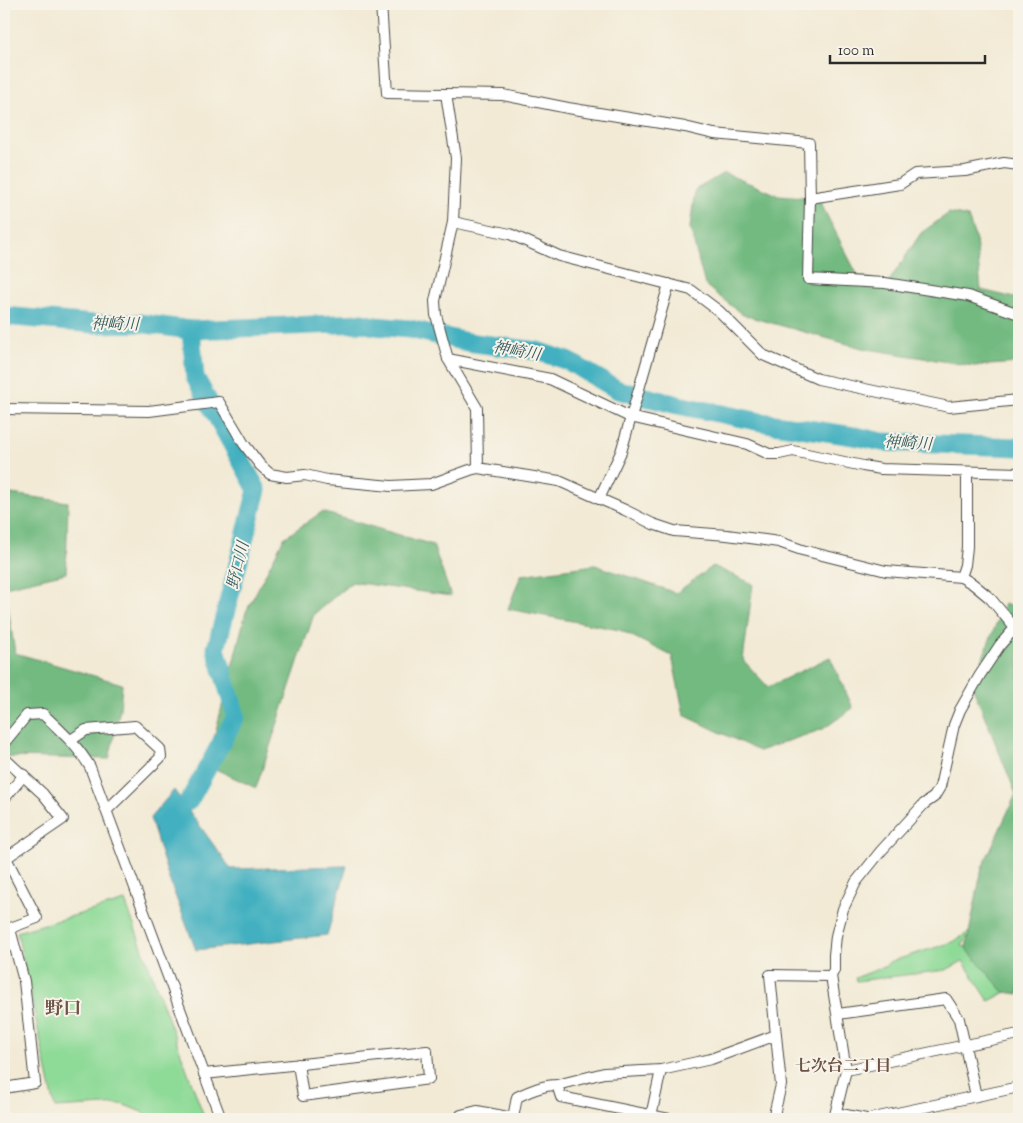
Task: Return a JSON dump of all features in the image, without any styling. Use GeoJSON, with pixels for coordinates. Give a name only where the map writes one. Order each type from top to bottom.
{"type":"FeatureCollection","features":[{"type":"Feature","properties":{"kind":"street"},"geometry":{"type":"LineString","coordinates":[[381,4],[387,93],[503,95],[568,108],[685,127],[714,134],[809,143],[808,279],[885,283],[968,296],[1019,314]]}},
{"type":"Feature","properties":{"kind":"street"},"geometry":{"type":"LineString","coordinates":[[446,94],[456,158],[453,222],[435,301],[436,315],[448,359],[477,408],[478,468]]}},
{"type":"Feature","properties":{"kind":"street"},"geometry":{"type":"LineString","coordinates":[[810,198],[900,184],[915,174],[965,171],[1004,163],[1019,165]]}},
{"type":"Feature","properties":{"kind":"street"},"geometry":{"type":"LineString","coordinates":[[453,222],[510,234],[559,256],[691,290],[719,311],[763,355],[818,379],[948,406],[1019,400]]}},
{"type":"Feature","properties":{"kind":"street"},"geometry":{"type":"LineString","coordinates":[[599,499],[621,452],[669,284]]}},
{"type":"Feature","properties":{"kind":"street"},"geometry":{"type":"LineString","coordinates":[[448,359],[550,379],[630,418],[747,444],[769,454],[793,451],[881,468],[1019,473]]}},
{"type":"Feature","properties":{"kind":"street"},"geometry":{"type":"LineString","coordinates":[[4,409],[149,411],[219,402],[244,444],[260,465],[270,474],[287,477],[305,475],[327,480],[391,486],[431,484],[478,468],[559,481],[653,524],[674,531],[746,537],[779,542],[802,550],[886,571],[960,577],[973,584],[990,598],[1017,628],[1000,645],[960,710],[954,725],[940,787],[934,797],[918,810],[881,851],[856,882],[843,909],[836,936],[832,976],[846,1070],[835,1116],[867,1119],[1019,1087]]}},
{"type":"Feature","properties":{"kind":"street"},"geometry":{"type":"LineString","coordinates":[[960,577],[965,565],[967,472]]}},
{"type":"Feature","properties":{"kind":"street"},"geometry":{"type":"LineString","coordinates":[[4,743],[27,715],[43,714],[71,740],[90,766],[221,1119]]}},
{"type":"Feature","properties":{"kind":"street"},"geometry":{"type":"LineString","coordinates":[[71,740],[86,730],[135,726],[160,749],[161,757],[107,810]]}},
{"type":"Feature","properties":{"kind":"street"},"geometry":{"type":"LineString","coordinates":[[4,758],[43,794],[63,819],[5,856],[37,918],[7,930],[24,981],[35,1084],[4,1088]]}},
{"type":"Feature","properties":{"kind":"street"},"geometry":{"type":"LineString","coordinates":[[4,799],[24,775]]}},
{"type":"Feature","properties":{"kind":"street"},"geometry":{"type":"LineString","coordinates":[[773,1119],[781,1085],[770,975],[832,976]]}},
{"type":"Feature","properties":{"kind":"street"},"geometry":{"type":"LineString","coordinates":[[838,1014],[946,999],[959,1019],[976,1096]]}},
{"type":"Feature","properties":{"kind":"street"},"geometry":{"type":"LineString","coordinates":[[846,1070],[1019,1034]]}},
{"type":"Feature","properties":{"kind":"street"},"geometry":{"type":"LineString","coordinates":[[461,1119],[461,1115],[477,1111],[513,1118],[517,1097],[530,1091],[604,1073],[661,1070],[711,1059],[776,1035]]}},
{"type":"Feature","properties":{"kind":"street"},"geometry":{"type":"LineString","coordinates":[[204,1074],[298,1064],[427,1051],[429,1079],[303,1096],[298,1064]]}},
{"type":"Feature","properties":{"kind":"street"},"geometry":{"type":"LineString","coordinates":[[650,1116],[661,1070]]}},
{"type":"Feature","properties":{"kind":"street"},"geometry":{"type":"LineString","coordinates":[[557,1085],[561,1097],[668,1119]]}},
{"type":"Feature","properties":{"kind":"green space"},"geometry":{"type":"Polygon","coordinates":[[[724,173],[778,195],[818,198],[858,276],[888,283],[921,233],[949,213],[968,217],[976,240],[981,290],[1019,299],[1019,363],[973,366],[862,348],[743,315],[705,285],[690,228],[695,190],[724,173]]]}},
{"type":"Feature","properties":{"kind":"green space"},"geometry":{"type":"Polygon","coordinates":[[[4,493],[68,502],[66,573],[5,587],[15,653],[122,684],[120,709],[109,759],[4,757],[4,493]]]}},
{"type":"Feature","properties":{"kind":"green space"},"geometry":{"type":"Polygon","coordinates":[[[322,512],[433,545],[451,596],[352,582],[314,614],[256,788],[207,765],[246,612],[284,538],[322,512]]]}},
{"type":"Feature","properties":{"kind":"green space"},"geometry":{"type":"Polygon","coordinates":[[[595,565],[676,593],[713,566],[753,584],[743,660],[768,687],[830,657],[853,708],[823,729],[759,751],[684,715],[672,656],[620,630],[508,609],[521,575],[595,565]]]}},
{"type":"Feature","properties":{"kind":"green space"},"geometry":{"type":"Polygon","coordinates":[[[1004,604],[1019,609],[1019,994],[1004,992],[966,948],[982,868],[1016,794],[972,685],[1004,604]]]}},
{"type":"Feature","properties":{"kind":"green space"},"geometry":{"type":"Polygon","coordinates":[[[125,901],[205,1119],[149,1119],[144,1113],[122,1104],[55,1108],[17,932],[125,901]]]}},
{"type":"Feature","properties":{"kind":"green space"},"geometry":{"type":"Polygon","coordinates":[[[971,931],[962,946],[999,955],[1016,987],[989,1001],[963,961],[946,970],[856,981],[855,978],[886,966],[889,962],[953,942],[971,931]]]}},
{"type":"Feature","properties":{"kind":"water"},"geometry":{"type":"Polygon","coordinates":[[[174,790],[231,869],[347,866],[327,935],[196,950],[169,879],[150,818],[174,790]]]}},
{"type":"Feature","properties":{"kind":"waterway","name":"神崎川"},"geometry":{"type":"LineString","coordinates":[[4,316],[94,324],[139,323],[191,330],[362,323],[410,329],[467,342],[537,351],[568,361],[618,390],[678,405],[761,422],[882,442],[1019,447]]}},
{"type":"Feature","properties":{"kind":"waterway","name":"野口川"},"geometry":{"type":"LineString","coordinates":[[189,801],[236,716],[216,649],[257,490],[195,377],[191,330]]}},
{"type":"Feature","properties":{"kind":"district","name":"野口"},"geometry":{"type":"Point","coordinates":[63,1008]}},
{"type":"Feature","properties":{"kind":"district","name":"七次台二丁目"},"geometry":{"type":"Point","coordinates":[843,1065]}}]}
